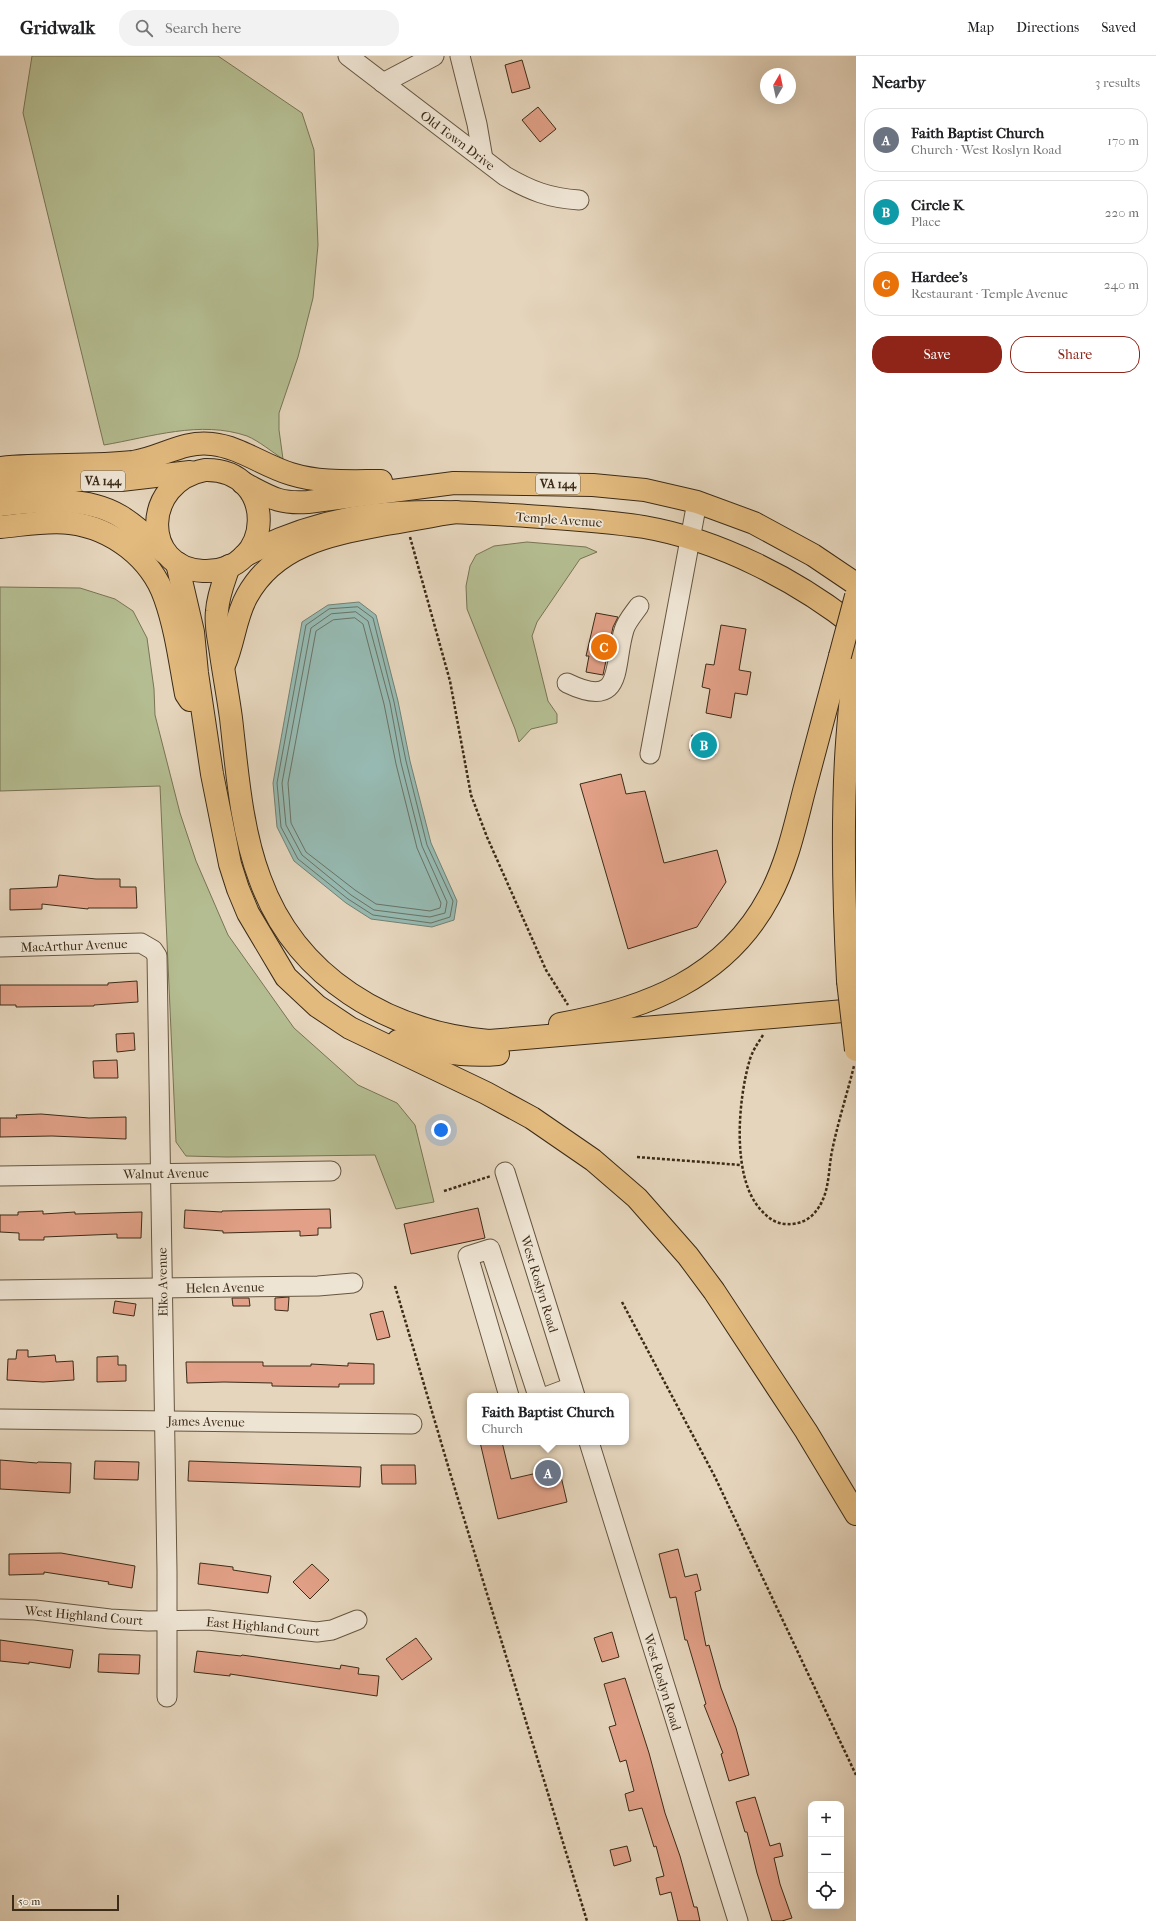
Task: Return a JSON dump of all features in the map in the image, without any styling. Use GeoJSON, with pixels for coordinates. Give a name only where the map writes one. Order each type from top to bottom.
{"type":"FeatureCollection","features":[{"type":"Feature","properties":{"kind":"main road"},"geometry":{"type":"LineString","coordinates":[[0,468],[41,464],[134,462],[189,445],[210,443],[229,448],[289,474],[316,480],[454,483]]}},
{"type":"Feature","properties":{"kind":"main road"},"geometry":{"type":"LineString","coordinates":[[205,470],[183,476],[171,487],[161,502],[157,526],[159,537],[173,560],[193,632],[212,774],[230,864],[238,889],[261,936],[286,977],[312,1002],[334,1018],[372,1040],[486,1093],[532,1118],[592,1160],[637,1198],[688,1256],[714,1291],[806,1431],[856,1514]]}},
{"type":"Feature","properties":{"kind":"main road","name":"VA 144"},"geometry":{"type":"LineString","coordinates":[[0,484],[47,481],[127,480],[205,470],[226,473],[277,500],[297,503],[454,483],[593,485],[660,493],[697,502],[754,523],[787,540],[856,584]]}},
{"type":"Feature","properties":{"kind":"main road"},"geometry":{"type":"LineString","coordinates":[[243,483],[254,498],[259,517],[259,529],[255,541],[237,561],[219,595],[217,628],[238,777],[251,848],[260,879],[270,903],[283,926],[298,947],[335,984],[356,999],[379,1012],[421,1028],[470,1040],[489,1041],[856,1010]]}},
{"type":"Feature","properties":{"kind":"main road","name":"VA 144"},"geometry":{"type":"LineString","coordinates":[[0,505],[61,502],[85,503],[99,506],[127,520],[173,560],[203,571],[221,569],[237,561]]}},
{"type":"Feature","properties":{"kind":"main road","name":"Temple Avenue"},"geometry":{"type":"LineString","coordinates":[[237,561],[275,540],[335,520],[404,512],[456,512],[620,523],[645,527],[691,538],[733,554],[757,565],[810,595],[856,627]]}},
{"type":"Feature","properties":{"kind":"main road"},"geometry":{"type":"LineString","coordinates":[[223,668],[232,647],[237,619],[247,596],[268,568],[279,558],[316,539],[343,532],[456,512]]}},
{"type":"Feature","properties":{"kind":"main road"},"geometry":{"type":"LineString","coordinates":[[0,527],[57,522],[86,526],[114,538],[139,557],[154,576],[165,598],[172,620],[186,694],[205,723]]}},
{"type":"Feature","properties":{"kind":"main road"},"geometry":{"type":"LineString","coordinates":[[856,596],[850,654],[844,811],[844,869],[848,981],[856,1050]]}},
{"type":"Feature","properties":{"kind":"main road"},"geometry":{"type":"LineString","coordinates":[[421,1028],[478,1032],[507,1031],[577,1020],[641,1004],[679,987],[714,963],[733,946],[759,914],[770,896],[790,843],[850,654]]}},
{"type":"Feature","properties":{"kind":"main road"},"geometry":{"type":"LineString","coordinates":[[261,936],[306,984],[338,1010],[363,1025],[399,1041],[443,1052],[491,1055],[856,1023]]}},
{"type":"Feature","properties":{"kind":"street","name":"Old Town Drive"},"geometry":{"type":"LineString","coordinates":[[348,56],[505,176],[527,189],[558,199],[579,200]]}},
{"type":"Feature","properties":{"kind":"street"},"geometry":{"type":"LineString","coordinates":[[383,83],[434,56]]}},
{"type":"Feature","properties":{"kind":"street"},"geometry":{"type":"LineString","coordinates":[[460,56],[477,124],[483,159]]}},
{"type":"Feature","properties":{"kind":"street"},"geometry":{"type":"LineString","coordinates":[[650,754],[697,502]]}},
{"type":"Feature","properties":{"kind":"street"},"geometry":{"type":"LineString","coordinates":[[567,683],[578,688],[596,691],[602,690],[612,684],[618,666],[624,629],[639,606]]}},
{"type":"Feature","properties":{"kind":"street","name":"MacArthur Avenue"},"geometry":{"type":"LineString","coordinates":[[0,947],[141,943],[148,946]]}},
{"type":"Feature","properties":{"kind":"street","name":"Elko Avenue"},"geometry":{"type":"LineString","coordinates":[[148,946],[153,950],[156,956],[161,1174],[167,1697]]}},
{"type":"Feature","properties":{"kind":"street","name":"Walnut Avenue"},"geometry":{"type":"LineString","coordinates":[[0,1176],[331,1171]]}},
{"type":"Feature","properties":{"kind":"street","name":"West Roslyn Road"},"geometry":{"type":"LineString","coordinates":[[505,1172],[573,1391]]}},
{"type":"Feature","properties":{"kind":"street"},"geometry":{"type":"LineString","coordinates":[[508,1393],[468,1256],[490,1249],[537,1393]]}},
{"type":"Feature","properties":{"kind":"street","name":"Helen Avenue"},"geometry":{"type":"LineString","coordinates":[[0,1290],[353,1284]]}},
{"type":"Feature","properties":{"kind":"street"},"geometry":{"type":"LineString","coordinates":[[563,1393],[573,1391]]}},
{"type":"Feature","properties":{"kind":"street","name":"James Avenue"},"geometry":{"type":"LineString","coordinates":[[0,1419],[412,1424]]}},
{"type":"Feature","properties":{"kind":"street","name":"West Roslyn Road"},"geometry":{"type":"LineString","coordinates":[[590,1445],[738,1921]]}},
{"type":"Feature","properties":{"kind":"street","name":"West Highland Court"},"geometry":{"type":"LineString","coordinates":[[0,1609],[35,1610],[110,1619],[167,1621]]}},
{"type":"Feature","properties":{"kind":"street","name":"East Highland Court"},"geometry":{"type":"LineString","coordinates":[[167,1621],[230,1622],[317,1632],[332,1630],[357,1620]]}},
{"type":"Feature","properties":{"kind":"path"},"geometry":{"type":"LineString","coordinates":[[405,521],[450,681],[471,796],[487,837],[546,970],[577,1020]]}},
{"type":"Feature","properties":{"kind":"path"},"geometry":{"type":"LineString","coordinates":[[765,1030],[751,1057],[745,1081],[742,1109],[741,1165],[744,1178],[758,1207],[770,1219],[783,1224],[789,1225],[804,1221],[816,1212],[824,1198],[832,1151],[856,1060]]}},
{"type":"Feature","properties":{"kind":"path"},"geometry":{"type":"LineString","coordinates":[[637,1157],[741,1165]]}},
{"type":"Feature","properties":{"kind":"path"},"geometry":{"type":"LineString","coordinates":[[444,1191],[505,1172]]}},
{"type":"Feature","properties":{"kind":"path"},"geometry":{"type":"LineString","coordinates":[[395,1286],[451,1476],[587,1921]]}},
{"type":"Feature","properties":{"kind":"path"},"geometry":{"type":"LineString","coordinates":[[622,1302],[715,1477],[856,1775]]}},
{"type":"Feature","properties":{"kind":"green space"},"geometry":{"type":"Polygon","coordinates":[[[32,56],[218,56],[302,113],[314,150],[318,245],[313,298],[298,357],[279,413],[279,430],[283,459],[252,438],[229,431],[193,430],[158,434],[104,445],[23,113],[32,56]]]}},
{"type":"Feature","properties":{"kind":"green space"},"geometry":{"type":"Polygon","coordinates":[[[527,542],[586,547],[597,552],[580,559],[537,622],[532,636],[548,701],[557,714],[557,723],[531,729],[519,742],[467,609],[466,586],[470,566],[476,555],[494,546],[527,542]]]}},
{"type":"Feature","properties":{"kind":"green space"},"geometry":{"type":"Polygon","coordinates":[[[0,587],[80,588],[115,599],[133,611],[147,638],[154,689],[155,715],[180,813],[196,861],[228,935],[294,1028],[358,1085],[397,1103],[415,1125],[434,1202],[396,1209],[375,1155],[227,1157],[186,1156],[176,1142],[160,786],[0,791],[0,587]]]}},
{"type":"Feature","properties":{"kind":"water"},"geometry":{"type":"Polygon","coordinates":[[[359,602],[376,615],[398,701],[410,761],[431,843],[457,901],[454,920],[432,927],[371,919],[346,903],[294,861],[277,827],[273,783],[302,622],[328,605],[359,602]]]}},
{"type":"Feature","properties":{"kind":"building"},"geometry":{"type":"Polygon","coordinates":[[[522,60],[530,88],[512,93],[505,65],[522,60]]]}},
{"type":"Feature","properties":{"kind":"building"},"geometry":{"type":"Polygon","coordinates":[[[538,107],[556,129],[540,142],[522,120],[538,107]]]}},
{"type":"Feature","properties":{"kind":"building"},"geometry":{"type":"Polygon","coordinates":[[[596,613],[618,617],[613,627],[603,675],[586,672],[589,656],[586,656],[596,613]]]}},
{"type":"Feature","properties":{"kind":"building"},"geometry":{"type":"Polygon","coordinates":[[[721,625],[746,629],[739,670],[751,672],[747,695],[735,693],[731,718],[706,713],[710,689],[702,687],[706,664],[714,665],[721,625]]]}},
{"type":"Feature","properties":{"kind":"building"},"geometry":{"type":"Polygon","coordinates":[[[692,735],[717,739],[715,755],[690,751],[692,735]]]}},
{"type":"Feature","properties":{"kind":"building"},"geometry":{"type":"Polygon","coordinates":[[[621,774],[626,794],[645,791],[664,863],[717,850],[726,882],[697,927],[628,949],[580,784],[621,774]]]}},
{"type":"Feature","properties":{"kind":"building"},"geometry":{"type":"Polygon","coordinates":[[[59,875],[96,879],[120,879],[120,887],[136,887],[137,908],[88,909],[42,904],[42,909],[10,910],[10,889],[57,887],[59,875]]]}},
{"type":"Feature","properties":{"kind":"building"},"geometry":{"type":"Polygon","coordinates":[[[137,981],[138,1002],[94,1006],[16,1007],[16,1005],[0,1005],[0,985],[108,985],[108,983],[137,981]]]}},
{"type":"Feature","properties":{"kind":"building"},"geometry":{"type":"Polygon","coordinates":[[[134,1033],[135,1050],[117,1052],[116,1034],[134,1033]]]}},
{"type":"Feature","properties":{"kind":"building"},"geometry":{"type":"Polygon","coordinates":[[[117,1060],[118,1078],[94,1078],[93,1061],[117,1060]]]}},
{"type":"Feature","properties":{"kind":"building"},"geometry":{"type":"Polygon","coordinates":[[[41,1114],[89,1118],[126,1117],[126,1139],[52,1136],[0,1137],[0,1118],[17,1118],[16,1115],[41,1114]]]}},
{"type":"Feature","properties":{"kind":"building"},"geometry":{"type":"Polygon","coordinates":[[[478,1208],[485,1238],[411,1254],[404,1224],[478,1208]]]}},
{"type":"Feature","properties":{"kind":"building"},"geometry":{"type":"Polygon","coordinates":[[[330,1209],[331,1228],[318,1228],[318,1235],[300,1236],[300,1231],[223,1233],[223,1231],[184,1228],[185,1210],[222,1212],[330,1209]]]}},
{"type":"Feature","properties":{"kind":"building"},"geometry":{"type":"Polygon","coordinates":[[[43,1211],[43,1214],[75,1212],[75,1214],[142,1212],[141,1238],[117,1238],[117,1234],[44,1237],[44,1240],[19,1240],[19,1233],[0,1232],[0,1215],[18,1215],[18,1212],[43,1211]]]}},
{"type":"Feature","properties":{"kind":"building"},"geometry":{"type":"Polygon","coordinates":[[[289,1297],[288,1311],[275,1310],[275,1298],[289,1297]]]}},
{"type":"Feature","properties":{"kind":"building"},"geometry":{"type":"Polygon","coordinates":[[[232,1298],[249,1298],[250,1306],[233,1306],[232,1298]]]}},
{"type":"Feature","properties":{"kind":"building"},"geometry":{"type":"Polygon","coordinates":[[[115,1301],[136,1304],[134,1316],[113,1313],[115,1301]]]}},
{"type":"Feature","properties":{"kind":"building"},"geometry":{"type":"Polygon","coordinates":[[[383,1311],[390,1337],[377,1340],[370,1314],[383,1311]]]}},
{"type":"Feature","properties":{"kind":"building"},"geometry":{"type":"Polygon","coordinates":[[[17,1350],[28,1350],[28,1357],[55,1355],[56,1362],[73,1361],[74,1380],[43,1382],[7,1380],[8,1359],[16,1359],[17,1350]]]}},
{"type":"Feature","properties":{"kind":"building"},"geometry":{"type":"Polygon","coordinates":[[[118,1356],[118,1365],[126,1365],[126,1381],[97,1382],[97,1357],[118,1356]]]}},
{"type":"Feature","properties":{"kind":"building"},"geometry":{"type":"Polygon","coordinates":[[[186,1362],[263,1362],[263,1366],[311,1366],[311,1364],[348,1366],[348,1363],[374,1364],[374,1384],[339,1384],[339,1387],[272,1386],[272,1383],[187,1383],[186,1362]]]}},
{"type":"Feature","properties":{"kind":"building"},"geometry":{"type":"Polygon","coordinates":[[[481,1445],[503,1445],[511,1479],[559,1468],[567,1502],[498,1519],[481,1445]]]}},
{"type":"Feature","properties":{"kind":"building"},"geometry":{"type":"Polygon","coordinates":[[[0,1460],[37,1463],[71,1463],[70,1493],[0,1489],[0,1460]]]}},
{"type":"Feature","properties":{"kind":"building"},"geometry":{"type":"Polygon","coordinates":[[[95,1461],[139,1462],[138,1480],[94,1479],[95,1461]]]}},
{"type":"Feature","properties":{"kind":"building"},"geometry":{"type":"Polygon","coordinates":[[[189,1461],[361,1467],[360,1487],[188,1481],[189,1461]]]}},
{"type":"Feature","properties":{"kind":"building"},"geometry":{"type":"Polygon","coordinates":[[[381,1465],[415,1465],[416,1484],[382,1484],[381,1465]]]}},
{"type":"Feature","properties":{"kind":"building"},"geometry":{"type":"Polygon","coordinates":[[[678,1549],[685,1577],[697,1574],[701,1590],[695,1592],[706,1646],[709,1645],[721,1688],[736,1728],[749,1775],[729,1781],[721,1754],[723,1753],[704,1705],[706,1704],[687,1640],[685,1640],[676,1597],[670,1598],[659,1554],[678,1549]]]}},
{"type":"Feature","properties":{"kind":"building"},"geometry":{"type":"Polygon","coordinates":[[[61,1553],[135,1566],[132,1588],[108,1584],[109,1582],[44,1572],[44,1574],[9,1575],[9,1554],[61,1553]]]}},
{"type":"Feature","properties":{"kind":"building"},"geometry":{"type":"Polygon","coordinates":[[[200,1563],[233,1567],[233,1570],[271,1576],[268,1593],[198,1584],[200,1563]]]}},
{"type":"Feature","properties":{"kind":"building"},"geometry":{"type":"Polygon","coordinates":[[[312,1564],[329,1580],[310,1599],[293,1582],[312,1564]]]}},
{"type":"Feature","properties":{"kind":"building"},"geometry":{"type":"Polygon","coordinates":[[[612,1632],[619,1657],[602,1662],[594,1638],[612,1632]]]}},
{"type":"Feature","properties":{"kind":"building"},"geometry":{"type":"Polygon","coordinates":[[[416,1638],[432,1659],[402,1680],[386,1659],[416,1638]]]}},
{"type":"Feature","properties":{"kind":"building"},"geometry":{"type":"Polygon","coordinates":[[[0,1640],[73,1650],[70,1668],[29,1662],[29,1664],[0,1661],[0,1640]]]}},
{"type":"Feature","properties":{"kind":"building"},"geometry":{"type":"Polygon","coordinates":[[[197,1651],[242,1655],[340,1669],[341,1665],[359,1668],[358,1674],[379,1676],[377,1696],[230,1674],[230,1676],[194,1672],[197,1651]]]}},
{"type":"Feature","properties":{"kind":"building"},"geometry":{"type":"Polygon","coordinates":[[[99,1654],[140,1655],[139,1674],[98,1672],[99,1654]]]}},
{"type":"Feature","properties":{"kind":"building"},"geometry":{"type":"Polygon","coordinates":[[[625,1678],[649,1753],[665,1813],[680,1856],[694,1907],[697,1907],[700,1921],[678,1921],[671,1892],[660,1895],[656,1878],[664,1876],[656,1846],[654,1847],[642,1808],[629,1811],[625,1794],[634,1791],[626,1760],[620,1762],[609,1727],[616,1725],[604,1684],[625,1678]]]}},
{"type":"Feature","properties":{"kind":"building"},"geometry":{"type":"Polygon","coordinates":[[[755,1797],[770,1846],[780,1843],[783,1856],[774,1858],[780,1884],[792,1918],[782,1921],[772,1921],[757,1873],[747,1832],[745,1832],[736,1802],[755,1797]]]}},
{"type":"Feature","properties":{"kind":"building"},"geometry":{"type":"Polygon","coordinates":[[[627,1846],[631,1861],[614,1866],[610,1850],[627,1846]]]}},
{"type":"Feature","properties":{"kind":"place","name":"Hardee's"},"geometry":{"type":"Point","coordinates":[604,647]}},
{"type":"Feature","properties":{"kind":"place","name":"Circle K"},"geometry":{"type":"Point","coordinates":[704,745]}},
{"type":"Feature","properties":{"kind":"place","name":"Faith Baptist Church"},"geometry":{"type":"Point","coordinates":[548,1473]}}]}
